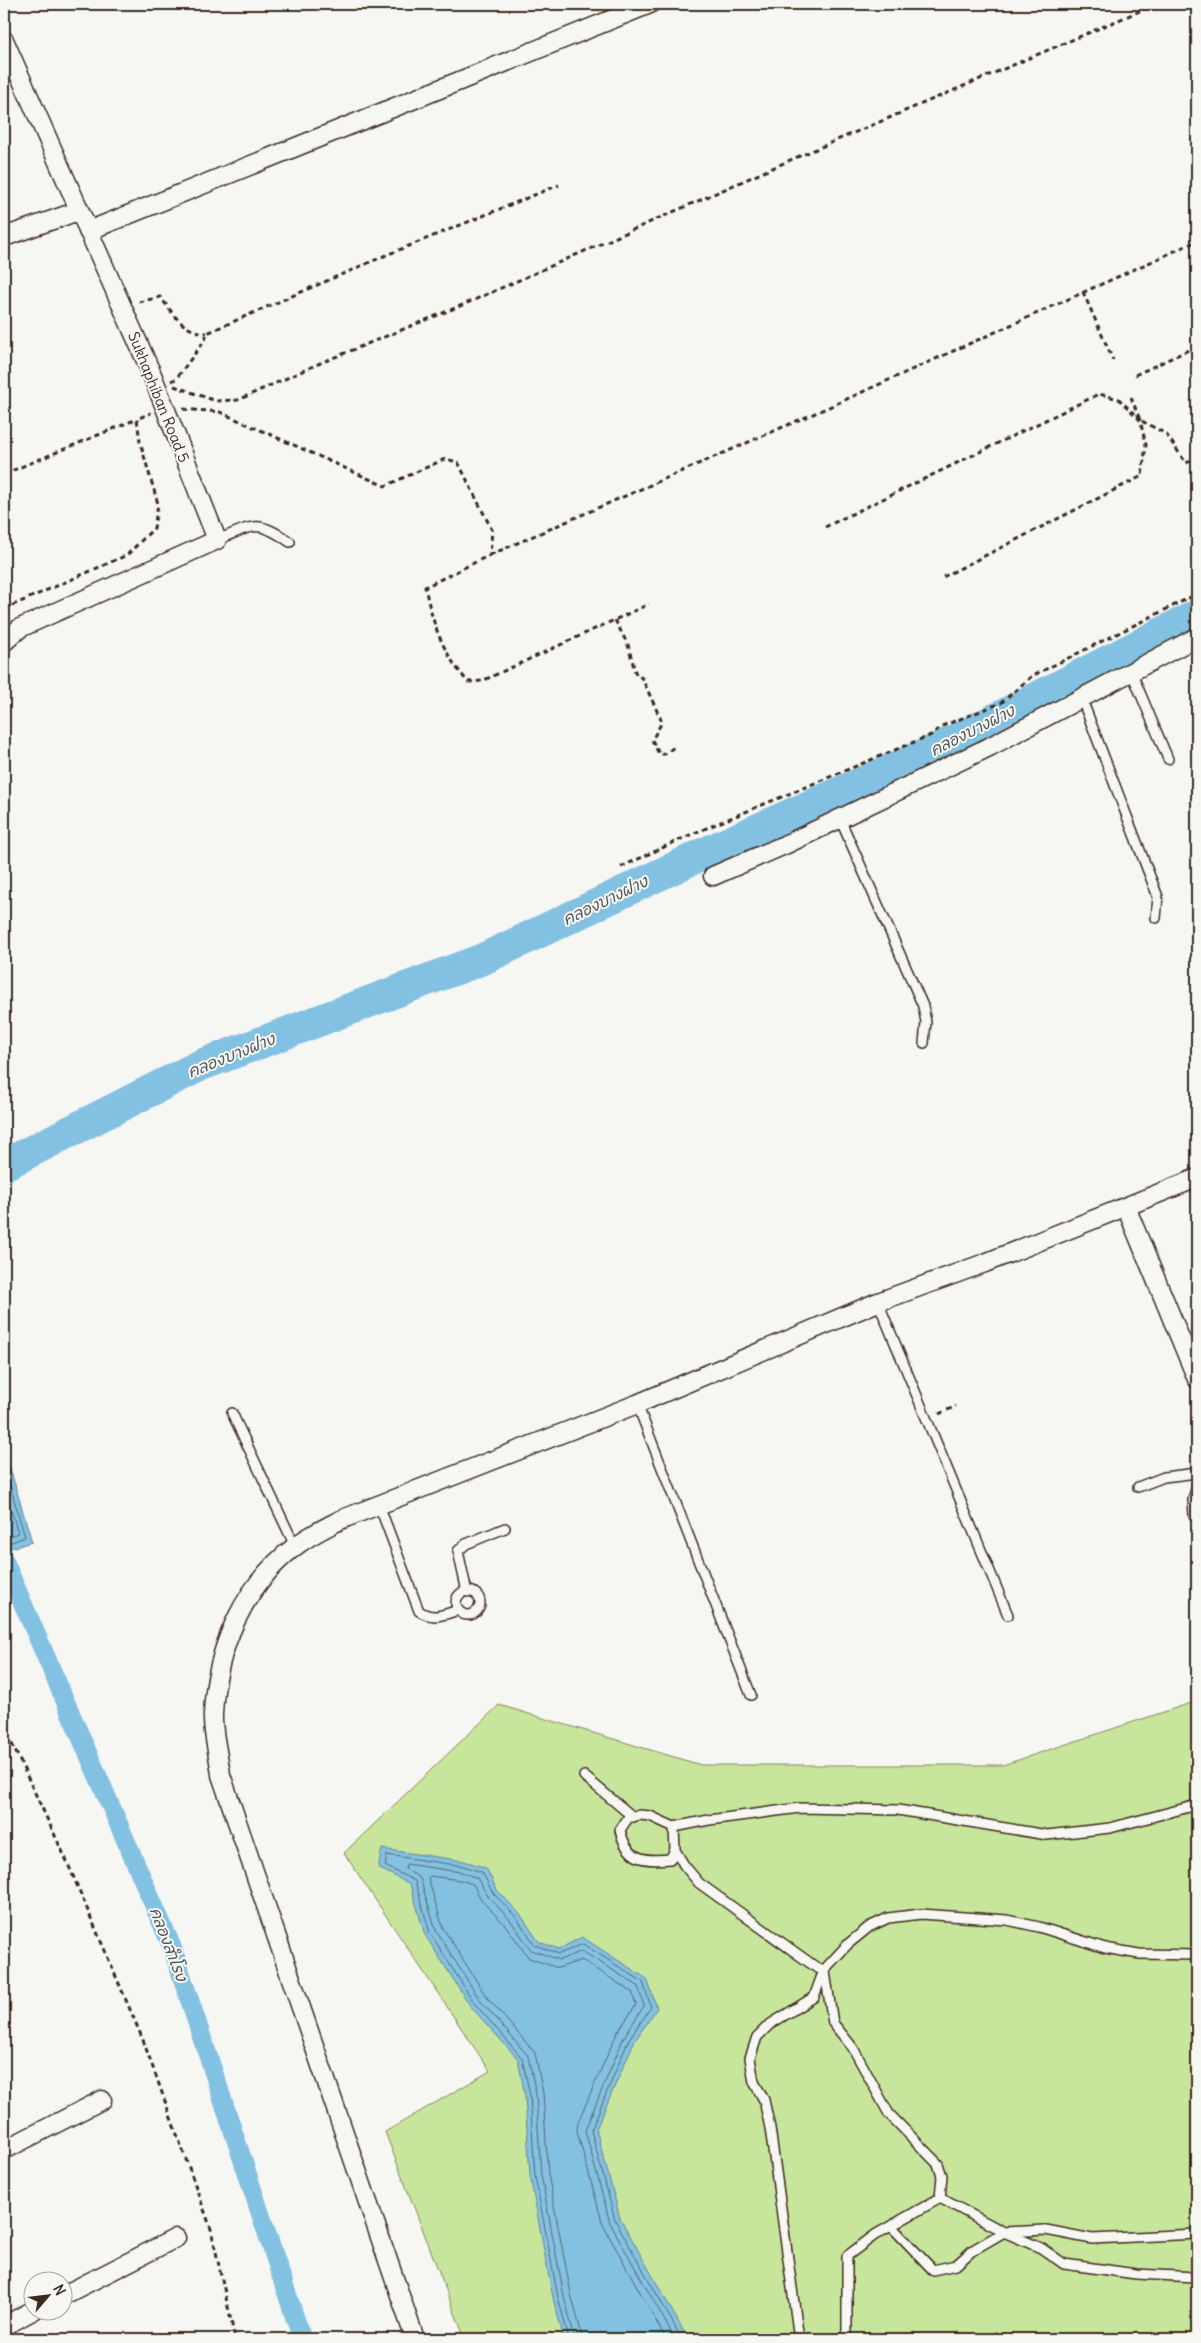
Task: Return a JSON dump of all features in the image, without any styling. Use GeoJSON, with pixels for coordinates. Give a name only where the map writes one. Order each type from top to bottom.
{"type":"FeatureCollection","features":[{"type":"Feature","properties":{"kind":"street"},"geometry":{"type":"LineString","coordinates":[[88,231],[650,4]]}},
{"type":"Feature","properties":{"kind":"street","name":"Sukhaphiban Road 5"},"geometry":{"type":"LineString","coordinates":[[5,45],[122,307],[217,540]]}},
{"type":"Feature","properties":{"kind":"street"},"geometry":{"type":"LineString","coordinates":[[4,237],[78,211]]}},
{"type":"Feature","properties":{"kind":"street"},"geometry":{"type":"LineString","coordinates":[[4,642],[20,628],[217,540]]}},
{"type":"Feature","properties":{"kind":"street"},"geometry":{"type":"LineString","coordinates":[[713,876],[840,819],[989,747],[1131,670],[1197,637]]}},
{"type":"Feature","properties":{"kind":"street"},"geometry":{"type":"LineString","coordinates":[[415,2339],[221,1775],[213,1716],[221,1656],[239,1611],[273,1566],[295,1546],[340,1520],[637,1404],[878,1302],[1197,1178]]}},
{"type":"Feature","properties":{"kind":"street"},"geometry":{"type":"LineString","coordinates":[[1126,1207],[1197,1379]]}},
{"type":"Feature","properties":{"kind":"street"},"geometry":{"type":"LineString","coordinates":[[4,2150],[102,2100]]}},
{"type":"Feature","properties":{"kind":"street"},"geometry":{"type":"LineString","coordinates":[[72,2291],[176,2238]]}},
{"type":"Feature","properties":{"kind":"street"},"geometry":{"type":"LineString","coordinates":[[4,2326],[22,2316]]}},
{"type":"Feature","properties":{"kind":"lane"},"geometry":{"type":"LineString","coordinates":[[217,540],[251,527],[263,526],[290,542]]}},
{"type":"Feature","properties":{"kind":"lane"},"geometry":{"type":"LineString","coordinates":[[1131,670],[1168,759]]}},
{"type":"Feature","properties":{"kind":"lane"},"geometry":{"type":"LineString","coordinates":[[1081,697],[1158,897],[1156,918]]}},
{"type":"Feature","properties":{"kind":"lane"},"geometry":{"type":"LineString","coordinates":[[840,819],[923,1006],[926,1022],[924,1043]]}},
{"type":"Feature","properties":{"kind":"lane"},"geometry":{"type":"LineString","coordinates":[[878,1302],[1008,1615]]}},
{"type":"Feature","properties":{"kind":"lane"},"geometry":{"type":"LineString","coordinates":[[637,1404],[751,1695]]}},
{"type":"Feature","properties":{"kind":"lane"},"geometry":{"type":"LineString","coordinates":[[232,1413],[295,1546]]}},
{"type":"Feature","properties":{"kind":"lane"},"geometry":{"type":"LineString","coordinates":[[1138,1488],[1164,1477],[1197,1473]]}},
{"type":"Feature","properties":{"kind":"lane"},"geometry":{"type":"LineString","coordinates":[[1194,1516],[1194,1499],[1197,1486]]}},
{"type":"Feature","properties":{"kind":"lane"},"geometry":{"type":"LineString","coordinates":[[379,1505],[419,1611],[428,1617],[438,1617],[458,1610],[467,1615],[472,1615],[480,1606],[477,1595],[467,1592],[462,1593],[457,1600],[458,1610]]}},
{"type":"Feature","properties":{"kind":"lane"},"geometry":{"type":"LineString","coordinates":[[467,1592],[458,1551],[466,1544],[505,1528]]}},
{"type":"Feature","properties":{"kind":"lane"},"geometry":{"type":"LineString","coordinates":[[584,1776],[633,1817]]}},
{"type":"Feature","properties":{"kind":"lane"},"geometry":{"type":"LineString","coordinates":[[675,1850],[670,1859],[654,1860],[634,1856],[624,1845],[620,1830],[628,1818],[640,1814],[650,1816],[674,1827],[709,1820],[800,1808],[888,1810],[1046,1836],[1110,1828],[1197,1805]]}},
{"type":"Feature","properties":{"kind":"lane"},"geometry":{"type":"LineString","coordinates":[[674,1827],[675,1850],[684,1865],[699,1883],[817,1968],[824,1970]]}},
{"type":"Feature","properties":{"kind":"lane"},"geometry":{"type":"LineString","coordinates":[[799,2339],[770,2128],[764,2100],[754,2082],[750,2058],[757,2037],[769,2025],[814,1997],[824,1970],[848,1944],[869,1927],[888,1918],[921,1914],[1007,1920],[1039,1926],[1105,1948],[1139,1954],[1197,1955]]}},
{"type":"Feature","properties":{"kind":"lane"},"geometry":{"type":"LineString","coordinates":[[824,1970],[834,2023],[853,2048],[890,2114],[938,2164],[942,2176],[940,2198]]}},
{"type":"Feature","properties":{"kind":"lane"},"geometry":{"type":"LineString","coordinates":[[847,2339],[847,2256],[891,2226],[940,2198]]}},
{"type":"Feature","properties":{"kind":"lane"},"geometry":{"type":"LineString","coordinates":[[940,2198],[1004,2232],[1041,2248],[1064,2264],[1136,2274],[1197,2277]]}},
{"type":"Feature","properties":{"kind":"lane"},"geometry":{"type":"LineString","coordinates":[[891,2226],[933,2270],[956,2264],[973,2250],[1004,2232],[1046,2230],[1092,2239],[1197,2234]]}},
{"type":"Feature","properties":{"kind":"path"},"geometry":{"type":"LineString","coordinates":[[207,333],[205,340],[176,380],[166,383],[216,401],[238,400],[318,364],[465,304],[795,158],[1156,4]]}},
{"type":"Feature","properties":{"kind":"path"},"geometry":{"type":"LineString","coordinates":[[122,307],[160,296],[183,327],[194,332],[207,333],[384,256],[559,185]]}},
{"type":"Feature","properties":{"kind":"path"},"geometry":{"type":"LineString","coordinates":[[649,604],[482,681],[468,682],[454,667],[432,624],[425,587],[490,555],[847,399],[1197,241]]}},
{"type":"Feature","properties":{"kind":"path"},"geometry":{"type":"LineString","coordinates":[[1083,292],[1113,360]]}},
{"type":"Feature","properties":{"kind":"path"},"geometry":{"type":"LineString","coordinates":[[1135,375],[1197,346]]}},
{"type":"Feature","properties":{"kind":"path"},"geometry":{"type":"LineString","coordinates":[[825,527],[1099,394],[1119,399],[1140,420],[1166,434],[1186,463],[1197,458]]}},
{"type":"Feature","properties":{"kind":"path"},"geometry":{"type":"LineString","coordinates":[[943,577],[1142,476],[1146,445],[1140,420],[1131,398]]}},
{"type":"Feature","properties":{"kind":"path"},"geometry":{"type":"LineString","coordinates":[[4,474],[164,407],[220,412],[385,486],[445,459],[458,462],[492,530],[490,555]]}},
{"type":"Feature","properties":{"kind":"path"},"geometry":{"type":"LineString","coordinates":[[4,609],[127,555],[154,528],[158,504],[140,442],[137,419]]}},
{"type":"Feature","properties":{"kind":"path"},"geometry":{"type":"LineString","coordinates":[[621,867],[701,831],[931,735],[942,726],[1001,703],[1032,676],[1197,594]]}},
{"type":"Feature","properties":{"kind":"path"},"geometry":{"type":"LineString","coordinates":[[615,620],[628,645],[636,675],[642,678],[662,722],[652,740],[659,754],[665,754],[674,747]]}},
{"type":"Feature","properties":{"kind":"path"},"geometry":{"type":"LineString","coordinates":[[927,1420],[956,1406]]}},
{"type":"Feature","properties":{"kind":"path"},"geometry":{"type":"LineString","coordinates":[[4,1727],[65,1857],[143,2040],[211,2229],[235,2339]]}},
{"type":"Feature","properties":{"kind":"green space"},"geometry":{"type":"Polygon","coordinates":[[[1197,1701],[1197,2339],[465,2339],[385,2132],[490,2071],[344,1853],[499,1705],[701,1765],[1003,1765],[1197,1701]]]}},
{"type":"Feature","properties":{"kind":"water"},"geometry":{"type":"Polygon","coordinates":[[[4,1448],[32,1542],[4,1550],[4,1448]]]}},
{"type":"Feature","properties":{"kind":"water"},"geometry":{"type":"Polygon","coordinates":[[[382,1849],[464,1861],[486,1868],[497,1890],[520,1914],[539,1942],[559,1949],[582,1937],[647,1979],[657,2008],[634,2042],[596,2129],[620,2218],[688,2339],[564,2339],[553,2298],[530,2176],[525,2096],[518,2059],[471,2007],[425,1935],[410,1884],[378,1868],[382,1849]]]}},
{"type":"Feature","properties":{"kind":"waterway","name":"คลองบางฝาง"},"geometry":{"type":"LineString","coordinates":[[4,1165],[201,1065],[483,959],[707,852],[941,747],[1197,615]]}},
{"type":"Feature","properties":{"kind":"waterway","name":"คลองสำโรง"},"geometry":{"type":"LineString","coordinates":[[4,1560],[172,1947],[302,2339]]}}]}
